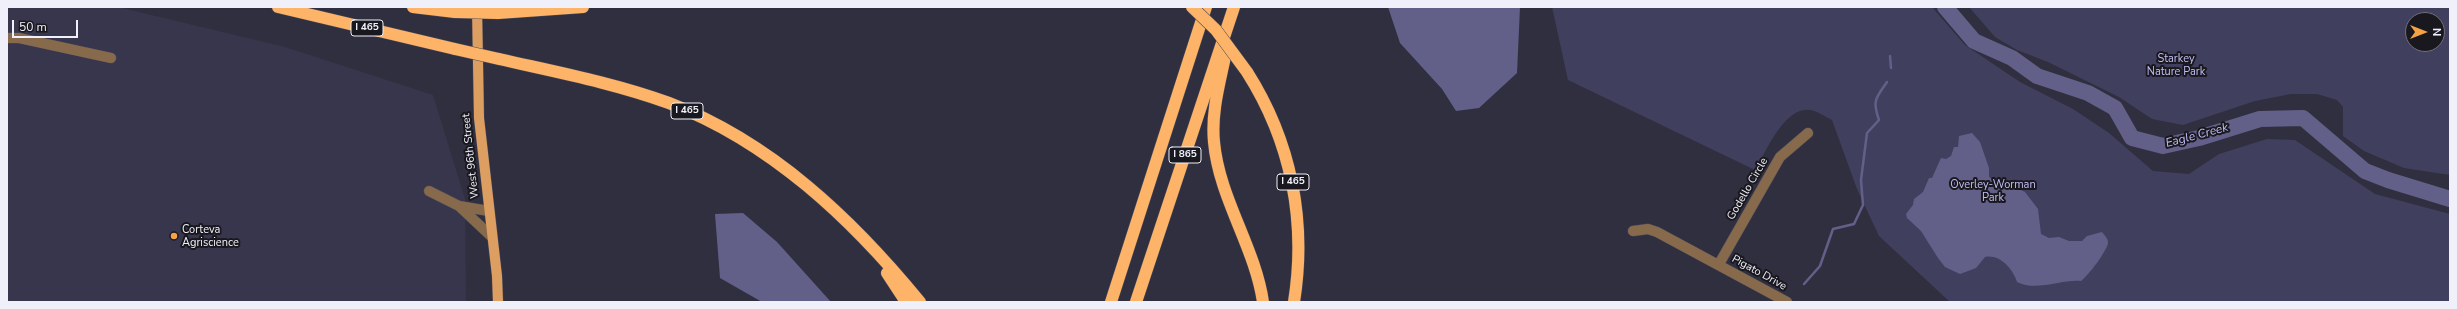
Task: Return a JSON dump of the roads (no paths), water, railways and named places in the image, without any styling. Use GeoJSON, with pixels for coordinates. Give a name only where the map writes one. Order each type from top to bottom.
{"type":"FeatureCollection","features":[{"type":"Feature","properties":{"kind":"highway","name":"I 465"},"geometry":{"type":"LineString","coordinates":[[278,7],[624,88],[692,113],[737,136],[778,162],[816,192],[847,222],[885,270],[906,302]]}},
{"type":"Feature","properties":{"kind":"highway"},"geometry":{"type":"LineString","coordinates":[[413,7],[455,12],[498,13],[583,7]]}},
{"type":"Feature","properties":{"kind":"highway","name":"I 465"},"geometry":{"type":"LineString","coordinates":[[1192,7],[1228,44],[1261,94],[1278,133],[1293,184],[1299,243],[1294,302]]}},
{"type":"Feature","properties":{"kind":"highway","name":"I 865"},"geometry":{"type":"LineString","coordinates":[[1111,302],[1206,7]]}},
{"type":"Feature","properties":{"kind":"highway"},"geometry":{"type":"LineString","coordinates":[[1235,7],[1216,98],[1214,142],[1224,182],[1258,278],[1263,302]]}},
{"type":"Feature","properties":{"kind":"highway","name":"I 865"},"geometry":{"type":"LineString","coordinates":[[1136,302],[1235,7]]}},
{"type":"Feature","properties":{"kind":"highway"},"geometry":{"type":"LineString","coordinates":[[847,222],[890,264],[920,302]]}},
{"type":"Feature","properties":{"kind":"main road","name":"West 96th Street"},"geometry":{"type":"LineString","coordinates":[[477,7],[479,118],[498,302]]}},
{"type":"Feature","properties":{"kind":"street"},"geometry":{"type":"LineString","coordinates":[[7,38],[26,39],[111,58]]}},
{"type":"Feature","properties":{"kind":"street","name":"Godello Circle"},"geometry":{"type":"LineString","coordinates":[[1719,264],[1780,157],[1808,133]]}},
{"type":"Feature","properties":{"kind":"street"},"geometry":{"type":"LineString","coordinates":[[429,191],[458,206],[492,237]]}},
{"type":"Feature","properties":{"kind":"street"},"geometry":{"type":"LineString","coordinates":[[458,206],[489,211]]}},
{"type":"Feature","properties":{"kind":"street","name":"Pigato Drive"},"geometry":{"type":"LineString","coordinates":[[1633,231],[1648,229],[1657,232],[1719,264],[1787,302]]}},
{"type":"Feature","properties":{"kind":"waterway","name":"Eagle Creek"},"geometry":{"type":"LineString","coordinates":[[1945,7],[1974,41],[2012,58],[2037,76],[2088,93],[2115,108],[2132,138],[2163,146],[2199,138],[2260,119],[2303,118],[2365,171],[2388,180],[2450,199]]}},
{"type":"Feature","properties":{"kind":"waterway"},"geometry":{"type":"LineString","coordinates":[[1890,56],[1891,68]]}},
{"type":"Feature","properties":{"kind":"waterway"},"geometry":{"type":"LineString","coordinates":[[1804,284],[1820,266],[1833,229],[1854,224],[1863,205],[1861,180],[1867,133],[1879,120],[1876,100],[1887,82]]}},
{"type":"Feature","properties":{"kind":"place","name":"Corteva Agriscience"},"geometry":{"type":"Point","coordinates":[174,236]}},
{"type":"Feature","properties":{"kind":"park label","name":"Starkey Nature Park"},"geometry":{"type":"Point","coordinates":[2176,65]}},
{"type":"Feature","properties":{"kind":"park label","name":"Overley-Worman Park"},"geometry":{"type":"Point","coordinates":[1993,191]}}]}
